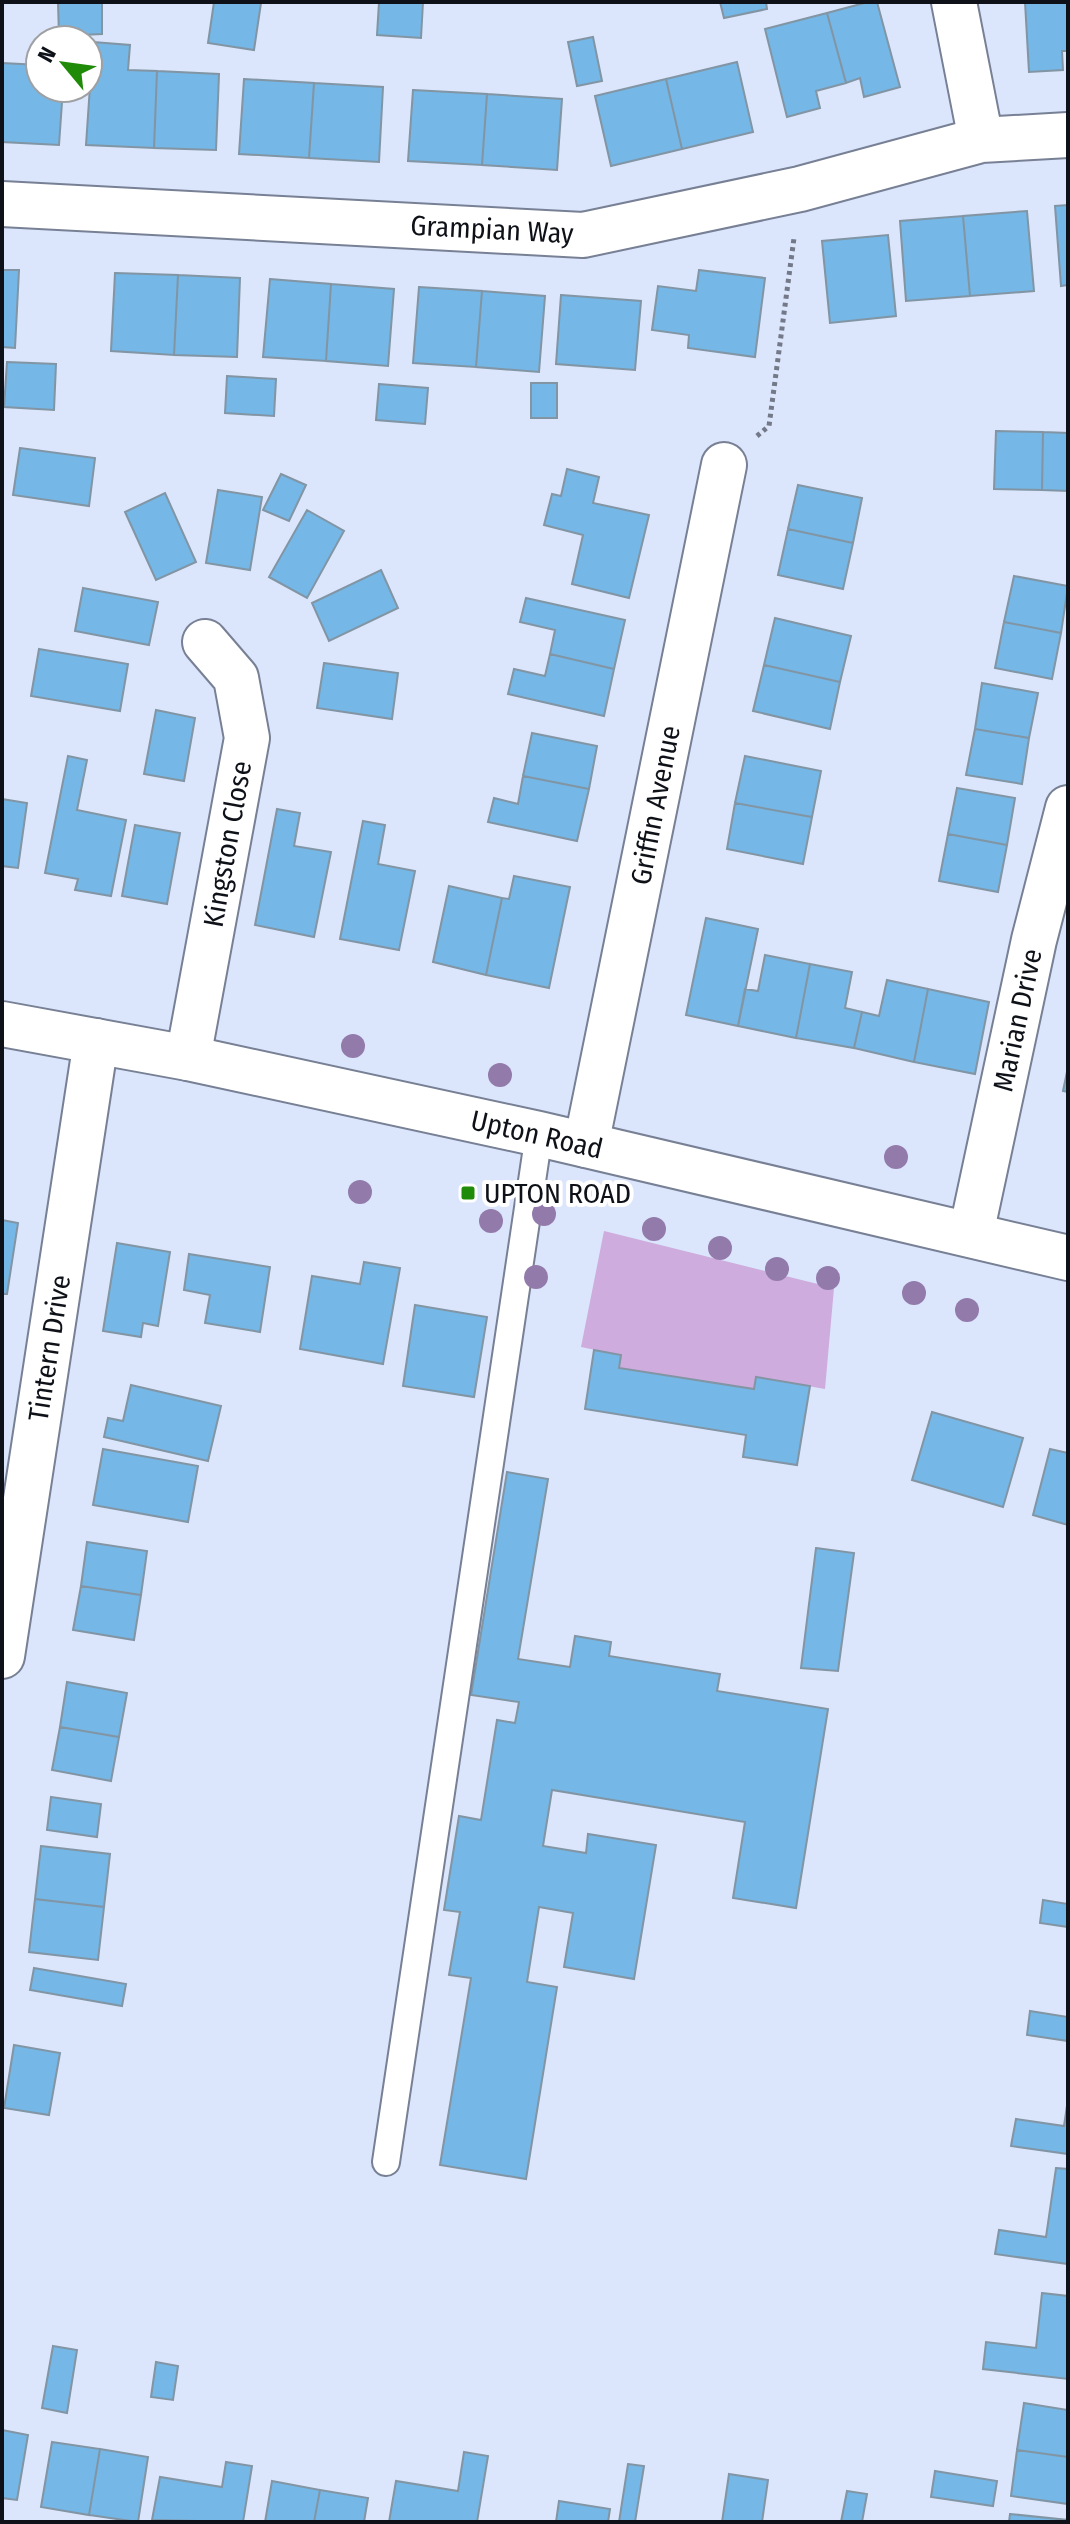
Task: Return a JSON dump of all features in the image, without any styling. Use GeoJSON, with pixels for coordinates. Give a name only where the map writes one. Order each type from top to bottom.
{"type":"FeatureCollection","features":[{"type":"Feature","properties":{"kind":"street"},"geometry":{"type":"LineString","coordinates":[[954,2],[981,140]]}},
{"type":"Feature","properties":{"kind":"street","name":"Grampian Way"},"geometry":{"type":"LineString","coordinates":[[2,204],[583,235],[800,189],[981,140],[1068,135]]}},
{"type":"Feature","properties":{"kind":"street","name":"Griffin Avenue"},"geometry":{"type":"LineString","coordinates":[[586,1145],[724,465]]}},
{"type":"Feature","properties":{"kind":"street","name":"Kingston Close"},"geometry":{"type":"LineString","coordinates":[[188,1058],[247,738],[236,678],[205,642]]}},
{"type":"Feature","properties":{"kind":"street","name":"Marian Drive"},"geometry":{"type":"LineString","coordinates":[[971,1234],[1034,940],[1068,808]]}},
{"type":"Feature","properties":{"kind":"street","name":"Upton Road"},"geometry":{"type":"LineString","coordinates":[[2,1024],[188,1058],[539,1134],[1068,1258]]}},
{"type":"Feature","properties":{"kind":"street","name":"Tintern Drive"},"geometry":{"type":"LineString","coordinates":[[2,1656],[96,1041]]}},
{"type":"Feature","properties":{"kind":"lane"},"geometry":{"type":"LineString","coordinates":[[386,2162],[539,1134]]}},
{"type":"Feature","properties":{"kind":"path"},"geometry":{"type":"LineString","coordinates":[[724,465],[769,426],[800,189]]}},
{"type":"Feature","properties":{"kind":"shaded area"},"geometry":{"type":"Polygon","coordinates":[[[604,1231],[834,1288],[825,1389],[757,1377],[754,1389],[619,1368],[620,1355],[581,1347],[604,1231]]]}},
{"type":"Feature","properties":{"kind":"building"},"geometry":{"type":"Polygon","coordinates":[[[58,2],[102,2],[102,24],[59,24],[58,2]]]}},
{"type":"Feature","properties":{"kind":"building"},"geometry":{"type":"Polygon","coordinates":[[[214,2],[261,3],[254,50],[208,43],[214,2]]]}},
{"type":"Feature","properties":{"kind":"building"},"geometry":{"type":"Polygon","coordinates":[[[379,2],[423,2],[421,38],[377,35],[379,2]]]}},
{"type":"Feature","properties":{"kind":"building"},"geometry":{"type":"Polygon","coordinates":[[[720,2],[766,2],[767,9],[724,18],[720,2]]]}},
{"type":"Feature","properties":{"kind":"building"},"geometry":{"type":"Polygon","coordinates":[[[877,2],[900,87],[864,97],[860,78],[846,83],[827,13],[877,2]]]}},
{"type":"Feature","properties":{"kind":"building"},"geometry":{"type":"Polygon","coordinates":[[[1025,2],[1068,2],[1068,51],[1062,51],[1063,70],[1029,72],[1025,2]]]}},
{"type":"Feature","properties":{"kind":"building"},"geometry":{"type":"Polygon","coordinates":[[[827,13],[846,83],[816,91],[820,108],[787,117],[765,29],[827,13]]]}},
{"type":"Feature","properties":{"kind":"building"},"geometry":{"type":"Polygon","coordinates":[[[593,37],[602,81],[577,86],[568,42],[593,37]]]}},
{"type":"Feature","properties":{"kind":"building"},"geometry":{"type":"Polygon","coordinates":[[[104,43],[130,45],[128,70],[157,71],[154,148],[86,145],[89,104],[104,104],[104,43]]]}},
{"type":"Feature","properties":{"kind":"building"},"geometry":{"type":"Polygon","coordinates":[[[737,62],[753,132],[682,149],[666,79],[737,62]]]}},
{"type":"Feature","properties":{"kind":"building"},"geometry":{"type":"Polygon","coordinates":[[[2,63],[24,64],[24,104],[62,104],[59,145],[2,142],[2,63]]]}},
{"type":"Feature","properties":{"kind":"building"},"geometry":{"type":"Polygon","coordinates":[[[157,71],[219,74],[216,150],[154,148],[157,71]]]}},
{"type":"Feature","properties":{"kind":"building"},"geometry":{"type":"Polygon","coordinates":[[[244,79],[314,83],[309,158],[239,154],[244,79]]]}},
{"type":"Feature","properties":{"kind":"building"},"geometry":{"type":"Polygon","coordinates":[[[666,79],[682,149],[611,166],[595,96],[666,79]]]}},
{"type":"Feature","properties":{"kind":"building"},"geometry":{"type":"Polygon","coordinates":[[[314,83],[383,87],[379,162],[309,158],[314,83]]]}},
{"type":"Feature","properties":{"kind":"building"},"geometry":{"type":"Polygon","coordinates":[[[413,90],[487,94],[482,165],[408,161],[413,90]]]}},
{"type":"Feature","properties":{"kind":"building"},"geometry":{"type":"Polygon","coordinates":[[[487,94],[562,99],[557,170],[482,165],[487,94]]]}},
{"type":"Feature","properties":{"kind":"building"},"geometry":{"type":"Polygon","coordinates":[[[1068,205],[1068,285],[1061,286],[1055,206],[1068,205]]]}},
{"type":"Feature","properties":{"kind":"building"},"geometry":{"type":"Polygon","coordinates":[[[1027,211],[1034,291],[970,296],[963,216],[1027,211]]]}},
{"type":"Feature","properties":{"kind":"building"},"geometry":{"type":"Polygon","coordinates":[[[963,216],[970,296],[906,301],[900,221],[963,216]]]}},
{"type":"Feature","properties":{"kind":"building"},"geometry":{"type":"Polygon","coordinates":[[[888,235],[896,316],[830,323],[822,241],[888,235]]]}},
{"type":"Feature","properties":{"kind":"building"},"geometry":{"type":"Polygon","coordinates":[[[2,270],[19,270],[15,348],[2,347],[2,270]]]}},
{"type":"Feature","properties":{"kind":"building"},"geometry":{"type":"Polygon","coordinates":[[[699,270],[765,278],[755,357],[688,348],[689,335],[652,330],[658,286],[696,291],[699,270]]]}},
{"type":"Feature","properties":{"kind":"building"},"geometry":{"type":"Polygon","coordinates":[[[115,273],[178,275],[174,355],[111,351],[115,273]]]}},
{"type":"Feature","properties":{"kind":"building"},"geometry":{"type":"Polygon","coordinates":[[[178,275],[240,278],[237,357],[174,355],[178,275]]]}},
{"type":"Feature","properties":{"kind":"building"},"geometry":{"type":"Polygon","coordinates":[[[270,279],[331,284],[326,361],[263,357],[270,279]]]}},
{"type":"Feature","properties":{"kind":"building"},"geometry":{"type":"Polygon","coordinates":[[[331,284],[394,289],[388,366],[326,361],[331,284]]]}},
{"type":"Feature","properties":{"kind":"building"},"geometry":{"type":"Polygon","coordinates":[[[419,287],[482,291],[476,367],[413,363],[419,287]]]}},
{"type":"Feature","properties":{"kind":"building"},"geometry":{"type":"Polygon","coordinates":[[[482,291],[545,296],[539,372],[476,367],[482,291]]]}},
{"type":"Feature","properties":{"kind":"building"},"geometry":{"type":"Polygon","coordinates":[[[561,295],[641,301],[635,370],[556,364],[561,295]]]}},
{"type":"Feature","properties":{"kind":"building"},"geometry":{"type":"Polygon","coordinates":[[[7,362],[56,364],[54,410],[4,407],[7,362]]]}},
{"type":"Feature","properties":{"kind":"building"},"geometry":{"type":"Polygon","coordinates":[[[227,376],[276,379],[274,416],[225,413],[227,376]]]}},
{"type":"Feature","properties":{"kind":"building"},"geometry":{"type":"Polygon","coordinates":[[[531,383],[557,383],[557,418],[531,418],[531,383]]]}},
{"type":"Feature","properties":{"kind":"building"},"geometry":{"type":"Polygon","coordinates":[[[379,384],[428,388],[425,424],[376,420],[379,384]]]}},
{"type":"Feature","properties":{"kind":"building"},"geometry":{"type":"Polygon","coordinates":[[[996,431],[1043,432],[1042,490],[994,489],[996,431]]]}},
{"type":"Feature","properties":{"kind":"building"},"geometry":{"type":"Polygon","coordinates":[[[1043,432],[1068,433],[1068,491],[1042,490],[1043,432]]]}},
{"type":"Feature","properties":{"kind":"building"},"geometry":{"type":"Polygon","coordinates":[[[20,448],[95,458],[89,506],[13,495],[20,448]]]}},
{"type":"Feature","properties":{"kind":"building"},"geometry":{"type":"Polygon","coordinates":[[[567,469],[599,477],[593,503],[649,515],[629,598],[572,584],[583,535],[544,525],[552,494],[561,496],[567,469]]]}},
{"type":"Feature","properties":{"kind":"building"},"geometry":{"type":"Polygon","coordinates":[[[281,474],[306,485],[289,521],[263,510],[281,474]]]}},
{"type":"Feature","properties":{"kind":"building"},"geometry":{"type":"Polygon","coordinates":[[[798,485],[862,498],[853,543],[788,529],[798,485]]]}},
{"type":"Feature","properties":{"kind":"building"},"geometry":{"type":"Polygon","coordinates":[[[218,490],[262,497],[250,570],[206,563],[218,490]]]}},
{"type":"Feature","properties":{"kind":"building"},"geometry":{"type":"Polygon","coordinates":[[[165,493],[196,562],[156,580],[125,512],[165,493]]]}},
{"type":"Feature","properties":{"kind":"building"},"geometry":{"type":"Polygon","coordinates":[[[307,510],[344,531],[307,598],[269,577],[307,510]]]}},
{"type":"Feature","properties":{"kind":"building"},"geometry":{"type":"Polygon","coordinates":[[[788,529],[853,543],[843,589],[778,575],[788,529]]]}},
{"type":"Feature","properties":{"kind":"building"},"geometry":{"type":"Polygon","coordinates":[[[381,570],[398,608],[329,641],[312,603],[381,570]]]}},
{"type":"Feature","properties":{"kind":"building"},"geometry":{"type":"Polygon","coordinates":[[[1014,576],[1068,586],[1061,633],[1004,622],[1014,576]]]}},
{"type":"Feature","properties":{"kind":"building"},"geometry":{"type":"Polygon","coordinates":[[[83,588],[158,602],[149,645],[75,631],[83,588]]]}},
{"type":"Feature","properties":{"kind":"building"},"geometry":{"type":"Polygon","coordinates":[[[526,598],[625,620],[614,669],[550,654],[555,630],[520,622],[526,598]]]}},
{"type":"Feature","properties":{"kind":"building"},"geometry":{"type":"Polygon","coordinates":[[[775,618],[851,636],[840,682],[764,665],[775,618]]]}},
{"type":"Feature","properties":{"kind":"building"},"geometry":{"type":"Polygon","coordinates":[[[1004,622],[1061,633],[1052,679],[995,668],[1004,622]]]}},
{"type":"Feature","properties":{"kind":"building"},"geometry":{"type":"Polygon","coordinates":[[[39,649],[128,664],[120,711],[31,696],[39,649]]]}},
{"type":"Feature","properties":{"kind":"building"},"geometry":{"type":"Polygon","coordinates":[[[550,654],[614,669],[604,716],[508,694],[514,669],[545,676],[550,654]]]}},
{"type":"Feature","properties":{"kind":"building"},"geometry":{"type":"Polygon","coordinates":[[[324,663],[398,673],[392,719],[317,708],[324,663]]]}},
{"type":"Feature","properties":{"kind":"building"},"geometry":{"type":"Polygon","coordinates":[[[764,665],[840,682],[830,729],[753,711],[764,665]]]}},
{"type":"Feature","properties":{"kind":"building"},"geometry":{"type":"Polygon","coordinates":[[[982,683],[1038,693],[1029,738],[975,729],[982,683]]]}},
{"type":"Feature","properties":{"kind":"building"},"geometry":{"type":"Polygon","coordinates":[[[156,710],[195,718],[184,781],[144,774],[156,710]]]}},
{"type":"Feature","properties":{"kind":"building"},"geometry":{"type":"Polygon","coordinates":[[[975,729],[1029,738],[1022,784],[966,775],[975,729]]]}},
{"type":"Feature","properties":{"kind":"building"},"geometry":{"type":"Polygon","coordinates":[[[532,733],[597,746],[589,789],[523,776],[532,733]]]}},
{"type":"Feature","properties":{"kind":"building"},"geometry":{"type":"Polygon","coordinates":[[[68,756],[87,760],[77,810],[126,820],[111,896],[75,890],[78,879],[45,873],[68,756]]]}},
{"type":"Feature","properties":{"kind":"building"},"geometry":{"type":"Polygon","coordinates":[[[745,756],[821,771],[812,817],[735,803],[745,756]]]}},
{"type":"Feature","properties":{"kind":"building"},"geometry":{"type":"Polygon","coordinates":[[[523,776],[589,789],[577,841],[488,822],[494,798],[518,804],[523,776]]]}},
{"type":"Feature","properties":{"kind":"building"},"geometry":{"type":"Polygon","coordinates":[[[957,788],[1015,798],[1007,845],[948,834],[957,788]]]}},
{"type":"Feature","properties":{"kind":"building"},"geometry":{"type":"Polygon","coordinates":[[[2,799],[27,803],[18,868],[2,866],[2,799]]]}},
{"type":"Feature","properties":{"kind":"building"},"geometry":{"type":"Polygon","coordinates":[[[735,803],[812,817],[803,864],[727,849],[735,803]]]}},
{"type":"Feature","properties":{"kind":"building"},"geometry":{"type":"Polygon","coordinates":[[[277,809],[300,813],[294,846],[331,852],[314,937],[255,925],[277,809]]]}},
{"type":"Feature","properties":{"kind":"building"},"geometry":{"type":"Polygon","coordinates":[[[363,821],[385,825],[378,864],[415,871],[399,950],[340,939],[363,821]]]}},
{"type":"Feature","properties":{"kind":"building"},"geometry":{"type":"Polygon","coordinates":[[[135,825],[180,833],[167,904],[122,896],[135,825]]]}},
{"type":"Feature","properties":{"kind":"building"},"geometry":{"type":"Polygon","coordinates":[[[948,834],[1007,845],[998,892],[939,881],[948,834]]]}},
{"type":"Feature","properties":{"kind":"building"},"geometry":{"type":"Polygon","coordinates":[[[514,876],[570,887],[549,988],[486,975],[502,898],[509,899],[514,876]]]}},
{"type":"Feature","properties":{"kind":"building"},"geometry":{"type":"Polygon","coordinates":[[[449,886],[502,898],[486,975],[433,962],[449,886]]]}},
{"type":"Feature","properties":{"kind":"building"},"geometry":{"type":"Polygon","coordinates":[[[706,918],[758,929],[738,1026],[686,1015],[706,918]]]}},
{"type":"Feature","properties":{"kind":"building"},"geometry":{"type":"Polygon","coordinates":[[[765,955],[810,964],[796,1038],[738,1026],[745,989],[758,991],[765,955]]]}},
{"type":"Feature","properties":{"kind":"building"},"geometry":{"type":"Polygon","coordinates":[[[810,964],[852,972],[845,1008],[862,1012],[854,1048],[796,1038],[810,964]]]}},
{"type":"Feature","properties":{"kind":"building"},"geometry":{"type":"Polygon","coordinates":[[[887,980],[928,989],[914,1062],[854,1048],[862,1012],[879,1016],[887,980]]]}},
{"type":"Feature","properties":{"kind":"building"},"geometry":{"type":"Polygon","coordinates":[[[928,989],[989,1002],[975,1074],[914,1062],[928,989]]]}},
{"type":"Feature","properties":{"kind":"building"},"geometry":{"type":"Polygon","coordinates":[[[1068,1067],[1068,1092],[1063,1091],[1068,1067]]]}},
{"type":"Feature","properties":{"kind":"building"},"geometry":{"type":"Polygon","coordinates":[[[2,1220],[18,1223],[7,1294],[2,1294],[2,1220]]]}},
{"type":"Feature","properties":{"kind":"building"},"geometry":{"type":"Polygon","coordinates":[[[117,1243],[170,1252],[158,1326],[143,1323],[141,1337],[103,1331],[117,1243]]]}},
{"type":"Feature","properties":{"kind":"building"},"geometry":{"type":"Polygon","coordinates":[[[189,1254],[270,1267],[260,1332],[205,1323],[210,1295],[184,1290],[189,1254]]]}},
{"type":"Feature","properties":{"kind":"building"},"geometry":{"type":"Polygon","coordinates":[[[364,1262],[400,1268],[383,1364],[300,1349],[312,1276],[360,1284],[364,1262]]]}},
{"type":"Feature","properties":{"kind":"building"},"geometry":{"type":"Polygon","coordinates":[[[415,1305],[487,1317],[474,1397],[403,1386],[415,1305]]]}},
{"type":"Feature","properties":{"kind":"building"},"geometry":{"type":"Polygon","coordinates":[[[594,1350],[621,1355],[619,1368],[754,1389],[756,1377],[810,1386],[797,1465],[743,1457],[746,1435],[585,1409],[594,1350]]]}},
{"type":"Feature","properties":{"kind":"building"},"geometry":{"type":"Polygon","coordinates":[[[131,1385],[221,1406],[208,1461],[104,1437],[108,1418],[123,1421],[131,1385]]]}},
{"type":"Feature","properties":{"kind":"building"},"geometry":{"type":"Polygon","coordinates":[[[932,1412],[1023,1438],[1003,1507],[912,1480],[932,1412]]]}},
{"type":"Feature","properties":{"kind":"building"},"geometry":{"type":"Polygon","coordinates":[[[103,1449],[198,1466],[188,1522],[93,1505],[103,1449]]]}},
{"type":"Feature","properties":{"kind":"building"},"geometry":{"type":"Polygon","coordinates":[[[1050,1449],[1068,1453],[1068,1525],[1033,1515],[1050,1449]]]}},
{"type":"Feature","properties":{"kind":"building"},"geometry":{"type":"Polygon","coordinates":[[[507,1472],[548,1479],[518,1659],[570,1667],[575,1636],[611,1642],[609,1656],[720,1674],[717,1691],[828,1709],[796,1908],[733,1898],[745,1822],[552,1790],[543,1846],[586,1853],[588,1834],[656,1845],[634,1979],[564,1967],[573,1913],[539,1907],[527,1982],[557,1987],[526,2179],[440,2165],[471,1978],[449,1975],[460,1912],[444,1910],[459,1816],[481,1820],[497,1720],[515,1723],[519,1702],[471,1695],[507,1472]]]}},
{"type":"Feature","properties":{"kind":"building"},"geometry":{"type":"Polygon","coordinates":[[[87,1542],[147,1551],[141,1595],[81,1586],[87,1542]]]}},
{"type":"Feature","properties":{"kind":"building"},"geometry":{"type":"Polygon","coordinates":[[[816,1548],[854,1553],[838,1671],[801,1668],[816,1548]]]}},
{"type":"Feature","properties":{"kind":"building"},"geometry":{"type":"Polygon","coordinates":[[[81,1586],[141,1595],[134,1640],[73,1630],[81,1586]]]}},
{"type":"Feature","properties":{"kind":"building"},"geometry":{"type":"Polygon","coordinates":[[[67,1682],[127,1693],[119,1737],[60,1727],[67,1682]]]}},
{"type":"Feature","properties":{"kind":"building"},"geometry":{"type":"Polygon","coordinates":[[[60,1727],[119,1737],[111,1781],[52,1770],[60,1727]]]}},
{"type":"Feature","properties":{"kind":"building"},"geometry":{"type":"Polygon","coordinates":[[[51,1797],[101,1804],[97,1837],[47,1830],[51,1797]]]}},
{"type":"Feature","properties":{"kind":"building"},"geometry":{"type":"Polygon","coordinates":[[[41,1846],[110,1854],[104,1907],[35,1899],[41,1846]]]}},
{"type":"Feature","properties":{"kind":"building"},"geometry":{"type":"Polygon","coordinates":[[[35,1899],[104,1907],[98,1960],[29,1952],[35,1899]]]}},
{"type":"Feature","properties":{"kind":"building"},"geometry":{"type":"Polygon","coordinates":[[[1043,1900],[1068,1904],[1068,1927],[1040,1923],[1043,1900]]]}},
{"type":"Feature","properties":{"kind":"building"},"geometry":{"type":"Polygon","coordinates":[[[34,1968],[126,1984],[122,2006],[30,1990],[34,1968]]]}},
{"type":"Feature","properties":{"kind":"building"},"geometry":{"type":"Polygon","coordinates":[[[1030,2011],[1068,2017],[1068,2041],[1027,2035],[1030,2011]]]}},
{"type":"Feature","properties":{"kind":"building"},"geometry":{"type":"Polygon","coordinates":[[[14,2045],[60,2053],[49,2115],[4,2108],[14,2045]]]}},
{"type":"Feature","properties":{"kind":"building"},"geometry":{"type":"Polygon","coordinates":[[[1068,2099],[1068,2154],[1011,2146],[1016,2119],[1064,2126],[1068,2099]]]}},
{"type":"Feature","properties":{"kind":"building"},"geometry":{"type":"Polygon","coordinates":[[[1056,2168],[1068,2169],[1068,2264],[995,2254],[999,2230],[1046,2237],[1056,2168]]]}},
{"type":"Feature","properties":{"kind":"building"},"geometry":{"type":"Polygon","coordinates":[[[1042,2293],[1068,2296],[1068,2379],[983,2369],[986,2342],[1036,2348],[1042,2293]]]}},
{"type":"Feature","properties":{"kind":"building"},"geometry":{"type":"Polygon","coordinates":[[[53,2346],[77,2350],[67,2413],[42,2408],[53,2346]]]}},
{"type":"Feature","properties":{"kind":"building"},"geometry":{"type":"Polygon","coordinates":[[[156,2362],[178,2366],[173,2400],[151,2397],[156,2362]]]}},
{"type":"Feature","properties":{"kind":"building"},"geometry":{"type":"Polygon","coordinates":[[[1024,2403],[1068,2410],[1068,2457],[1017,2450],[1024,2403]]]}},
{"type":"Feature","properties":{"kind":"building"},"geometry":{"type":"Polygon","coordinates":[[[2,2430],[28,2435],[17,2500],[2,2498],[2,2430]]]}},
{"type":"Feature","properties":{"kind":"building"},"geometry":{"type":"Polygon","coordinates":[[[52,2442],[100,2449],[89,2515],[41,2507],[52,2442]]]}},
{"type":"Feature","properties":{"kind":"building"},"geometry":{"type":"Polygon","coordinates":[[[100,2449],[148,2457],[138,2522],[89,2515],[100,2449]]]}},
{"type":"Feature","properties":{"kind":"building"},"geometry":{"type":"Polygon","coordinates":[[[1017,2450],[1068,2457],[1068,2504],[1011,2496],[1017,2450]]]}},
{"type":"Feature","properties":{"kind":"building"},"geometry":{"type":"Polygon","coordinates":[[[464,2452],[488,2456],[477,2522],[389,2522],[396,2481],[458,2491],[464,2452]]]}},
{"type":"Feature","properties":{"kind":"building"},"geometry":{"type":"Polygon","coordinates":[[[226,2462],[252,2466],[243,2522],[152,2520],[160,2477],[222,2487],[226,2462]]]}},
{"type":"Feature","properties":{"kind":"building"},"geometry":{"type":"Polygon","coordinates":[[[628,2464],[644,2466],[635,2522],[619,2522],[628,2464]]]}},
{"type":"Feature","properties":{"kind":"building"},"geometry":{"type":"Polygon","coordinates":[[[935,2471],[997,2481],[993,2506],[931,2497],[935,2471]]]}},
{"type":"Feature","properties":{"kind":"building"},"geometry":{"type":"Polygon","coordinates":[[[729,2474],[768,2480],[762,2522],[722,2522],[729,2474]]]}},
{"type":"Feature","properties":{"kind":"building"},"geometry":{"type":"Polygon","coordinates":[[[272,2481],[320,2490],[314,2522],[265,2522],[272,2481]]]}},
{"type":"Feature","properties":{"kind":"building"},"geometry":{"type":"Polygon","coordinates":[[[320,2490],[368,2498],[364,2522],[314,2522],[320,2490]]]}},
{"type":"Feature","properties":{"kind":"building"},"geometry":{"type":"Polygon","coordinates":[[[847,2491],[867,2494],[862,2522],[841,2522],[847,2491]]]}},
{"type":"Feature","properties":{"kind":"building"},"geometry":{"type":"Polygon","coordinates":[[[559,2501],[610,2509],[608,2522],[556,2522],[559,2501]]]}},
{"type":"Feature","properties":{"kind":"building"},"geometry":{"type":"Polygon","coordinates":[[[1010,2514],[1068,2520],[1068,2522],[1009,2522],[1010,2514]]]}},
{"type":"Feature","properties":{"kind":"place","name":"UPTON ROAD"},"geometry":{"type":"Point","coordinates":[468,1193]}}]}
